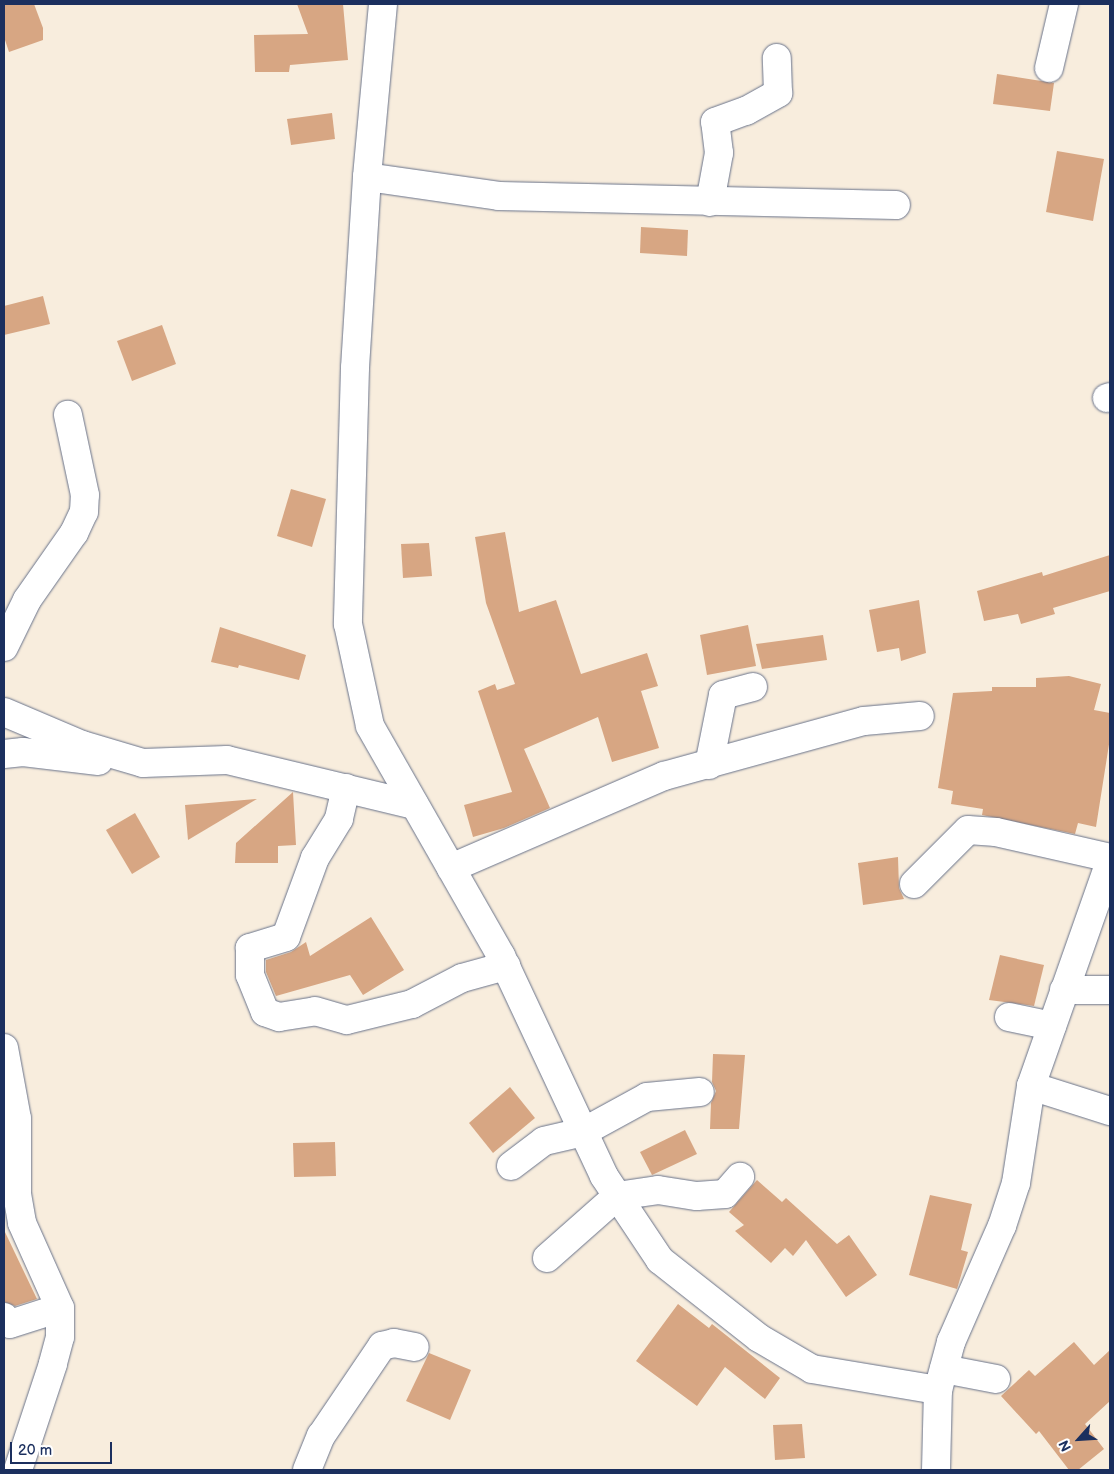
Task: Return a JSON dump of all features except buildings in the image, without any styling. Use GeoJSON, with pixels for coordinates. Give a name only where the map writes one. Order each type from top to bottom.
{"type":"FeatureCollection","features":[{"type":"Feature","properties":{"kind":"street"},"geometry":{"type":"LineString","coordinates":[[383,4],[367,177],[355,368],[348,624],[370,726],[506,966],[583,1132],[617,1196],[660,1260],[759,1338],[812,1369],[940,1380],[996,1379]]}},
{"type":"Feature","properties":{"kind":"street"},"geometry":{"type":"LineString","coordinates":[[1049,68],[1064,4]]}},
{"type":"Feature","properties":{"kind":"street"},"geometry":{"type":"LineString","coordinates":[[710,202],[719,153],[715,122],[746,111],[778,93],[777,58]]}},
{"type":"Feature","properties":{"kind":"street"},"geometry":{"type":"LineString","coordinates":[[367,177],[500,196],[896,205]]}},
{"type":"Feature","properties":{"kind":"street"},"geometry":{"type":"LineString","coordinates":[[4,647],[27,600],[74,533],[84,512],[85,494],[68,415]]}},
{"type":"Feature","properties":{"kind":"street"},"geometry":{"type":"LineString","coordinates":[[709,765],[723,695],[753,687]]}},
{"type":"Feature","properties":{"kind":"street"},"geometry":{"type":"LineString","coordinates":[[4,712],[82,745],[143,763],[227,760],[415,805]]}},
{"type":"Feature","properties":{"kind":"street"},"geometry":{"type":"LineString","coordinates":[[451,868],[664,776],[709,765],[864,720],[920,716]]}},
{"type":"Feature","properties":{"kind":"street"},"geometry":{"type":"LineString","coordinates":[[4,754],[23,752],[149,766],[227,760]]}},
{"type":"Feature","properties":{"kind":"street"},"geometry":{"type":"LineString","coordinates":[[346,788],[339,818],[315,858],[286,938],[250,948],[250,974],[265,1012],[278,1017],[314,1011],[346,1020],[412,1004],[462,978],[506,966]]}},
{"type":"Feature","properties":{"kind":"street"},"geometry":{"type":"LineString","coordinates":[[914,884],[968,830],[996,832],[1110,858]]}},
{"type":"Feature","properties":{"kind":"street"},"geometry":{"type":"LineString","coordinates":[[943,1466],[940,1380],[951,1342],[1002,1226],[1016,1183],[1031,1086],[1110,862]]}},
{"type":"Feature","properties":{"kind":"street"},"geometry":{"type":"LineString","coordinates":[[1064,990],[1110,990]]}},
{"type":"Feature","properties":{"kind":"street"},"geometry":{"type":"LineString","coordinates":[[1009,1017],[1052,1026]]}},
{"type":"Feature","properties":{"kind":"street"},"geometry":{"type":"LineString","coordinates":[[4,1048],[17,1119],[11,1199],[60,1308],[60,1337],[56,1355],[18,1470]]}},
{"type":"Feature","properties":{"kind":"street"},"geometry":{"type":"LineString","coordinates":[[1031,1086],[1110,1111]]}},
{"type":"Feature","properties":{"kind":"street"},"geometry":{"type":"LineString","coordinates":[[511,1166],[544,1141],[583,1132],[647,1097],[700,1092]]}},
{"type":"Feature","properties":{"kind":"street"},"geometry":{"type":"LineString","coordinates":[[548,1258],[617,1196],[658,1190],[698,1196],[725,1194],[740,1177]]}},
{"type":"Feature","properties":{"kind":"street"},"geometry":{"type":"LineString","coordinates":[[4,1317],[10,1324],[60,1308]]}},
{"type":"Feature","properties":{"kind":"street"},"geometry":{"type":"LineString","coordinates":[[307,1470],[321,1436],[382,1346],[394,1343],[415,1347]]}}]}
